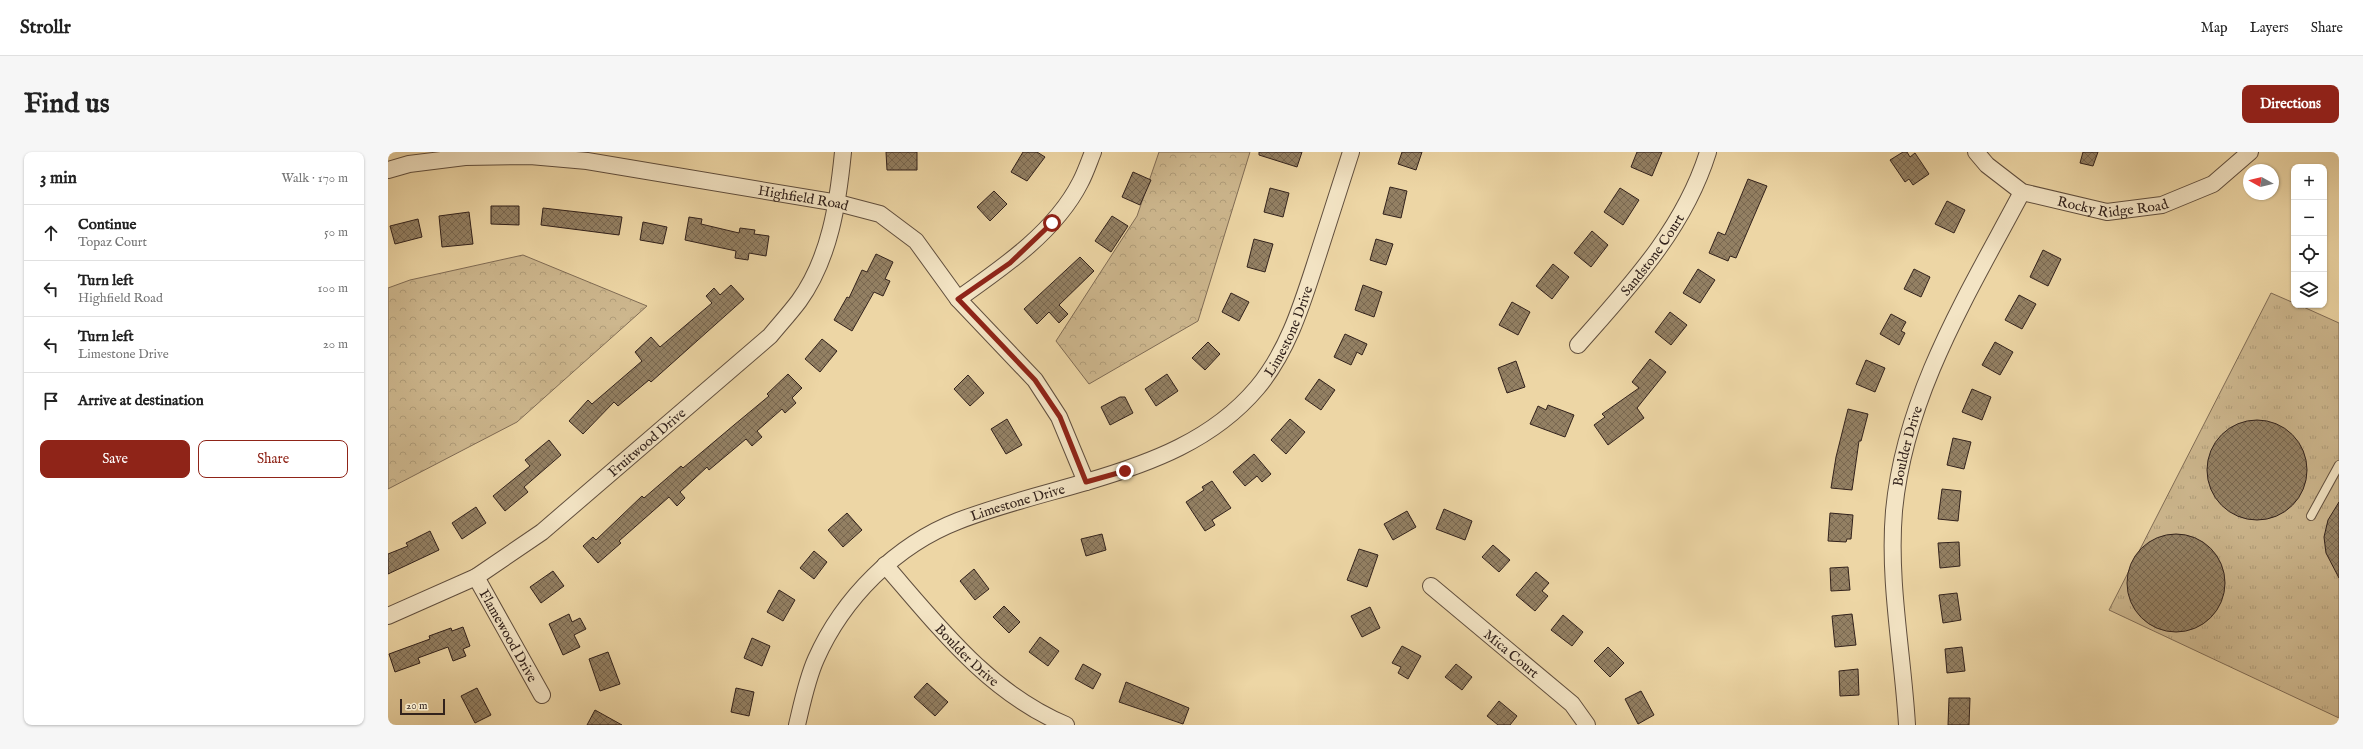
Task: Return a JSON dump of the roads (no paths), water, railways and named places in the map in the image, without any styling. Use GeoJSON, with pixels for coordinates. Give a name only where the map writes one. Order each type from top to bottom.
{"type":"FeatureCollection","features":[{"type":"Feature","properties":{"kind":"street","name":"Fruitwood Drive"},"geometry":{"type":"LineString","coordinates":[[388,616],[476,577],[542,532],[770,336],[800,300],[820,263],[838,203],[843,152]]}},
{"type":"Feature","properties":{"kind":"street"},"geometry":{"type":"LineString","coordinates":[[958,299],[1010,263],[1052,223],[1080,184],[1093,152]]}},
{"type":"Feature","properties":{"kind":"street","name":"Limestone Drive"},"geometry":{"type":"LineString","coordinates":[[797,725],[815,660],[843,610],[885,565],[922,540],[958,521],[1125,471],[1178,450],[1224,421],[1258,387],[1287,343],[1306,294],[1351,152]]}},
{"type":"Feature","properties":{"kind":"street","name":"Sandstone Court"},"geometry":{"type":"LineString","coordinates":[[1578,345],[1648,265],[1684,211],[1708,152]]}},
{"type":"Feature","properties":{"kind":"street","name":"Rocky Ridge Road"},"geometry":{"type":"LineString","coordinates":[[1976,152],[1987,165],[2022,192],[2107,212],[2162,206],[2213,184],[2250,152]]}},
{"type":"Feature","properties":{"kind":"street","name":"Highfield Road"},"geometry":{"type":"LineString","coordinates":[[388,170],[409,164],[465,157],[530,156],[587,161],[838,203],[880,214],[916,241],[958,299],[1035,380],[1060,417],[1086,482]]}},
{"type":"Feature","properties":{"kind":"street","name":"Boulder Drive"},"geometry":{"type":"LineString","coordinates":[[1907,725],[1893,570],[1894,512],[1902,457],[1915,409],[1934,359],[2022,192]]}},
{"type":"Feature","properties":{"kind":"street","name":"Boulder Drive"},"geometry":{"type":"LineString","coordinates":[[885,565],[956,647],[1002,688],[1045,716],[1066,725]]}},
{"type":"Feature","properties":{"kind":"street","name":"Flamewood Drive"},"geometry":{"type":"LineString","coordinates":[[476,577],[542,695]]}},
{"type":"Feature","properties":{"kind":"street","name":"Mica Court"},"geometry":{"type":"LineString","coordinates":[[1431,586],[1572,704],[1587,725]]}},
{"type":"Feature","properties":{"kind":"lane"},"geometry":{"type":"LineString","coordinates":[[2311,516],[2339,465]]}}]}
